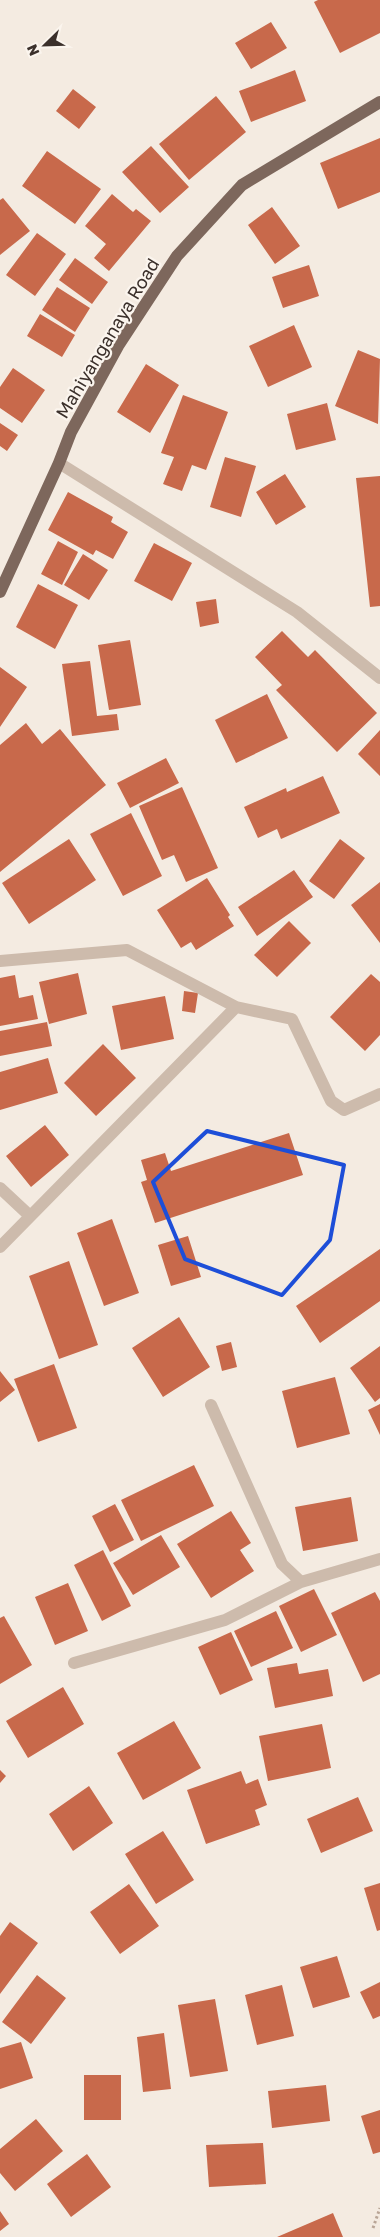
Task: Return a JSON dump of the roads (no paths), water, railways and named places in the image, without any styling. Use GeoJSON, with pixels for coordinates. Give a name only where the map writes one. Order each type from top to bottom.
{"type":"FeatureCollection","features":[{"type":"Feature","properties":{"kind":"main road","name":"Mahiyanganaya Road"},"geometry":{"type":"LineString","coordinates":[[0,592],[59,463],[71,432],[118,346],[177,256],[242,185],[380,102]]}},
{"type":"Feature","properties":{"kind":"street"},"geometry":{"type":"LineString","coordinates":[[59,463],[297,612],[380,678]]}},
{"type":"Feature","properties":{"kind":"street"},"geometry":{"type":"LineString","coordinates":[[0,961],[127,950],[236,1007],[292,1019],[331,1101],[344,1110],[380,1094]]}},
{"type":"Feature","properties":{"kind":"street"},"geometry":{"type":"LineString","coordinates":[[0,1247],[236,1007]]}},
{"type":"Feature","properties":{"kind":"street"},"geometry":{"type":"LineString","coordinates":[[0,1188],[30,1216]]}},
{"type":"Feature","properties":{"kind":"street"},"geometry":{"type":"LineString","coordinates":[[211,1405],[282,1564],[301,1582]]}},
{"type":"Feature","properties":{"kind":"street"},"geometry":{"type":"LineString","coordinates":[[74,1664],[225,1620],[301,1582],[380,1559]]}}]}
